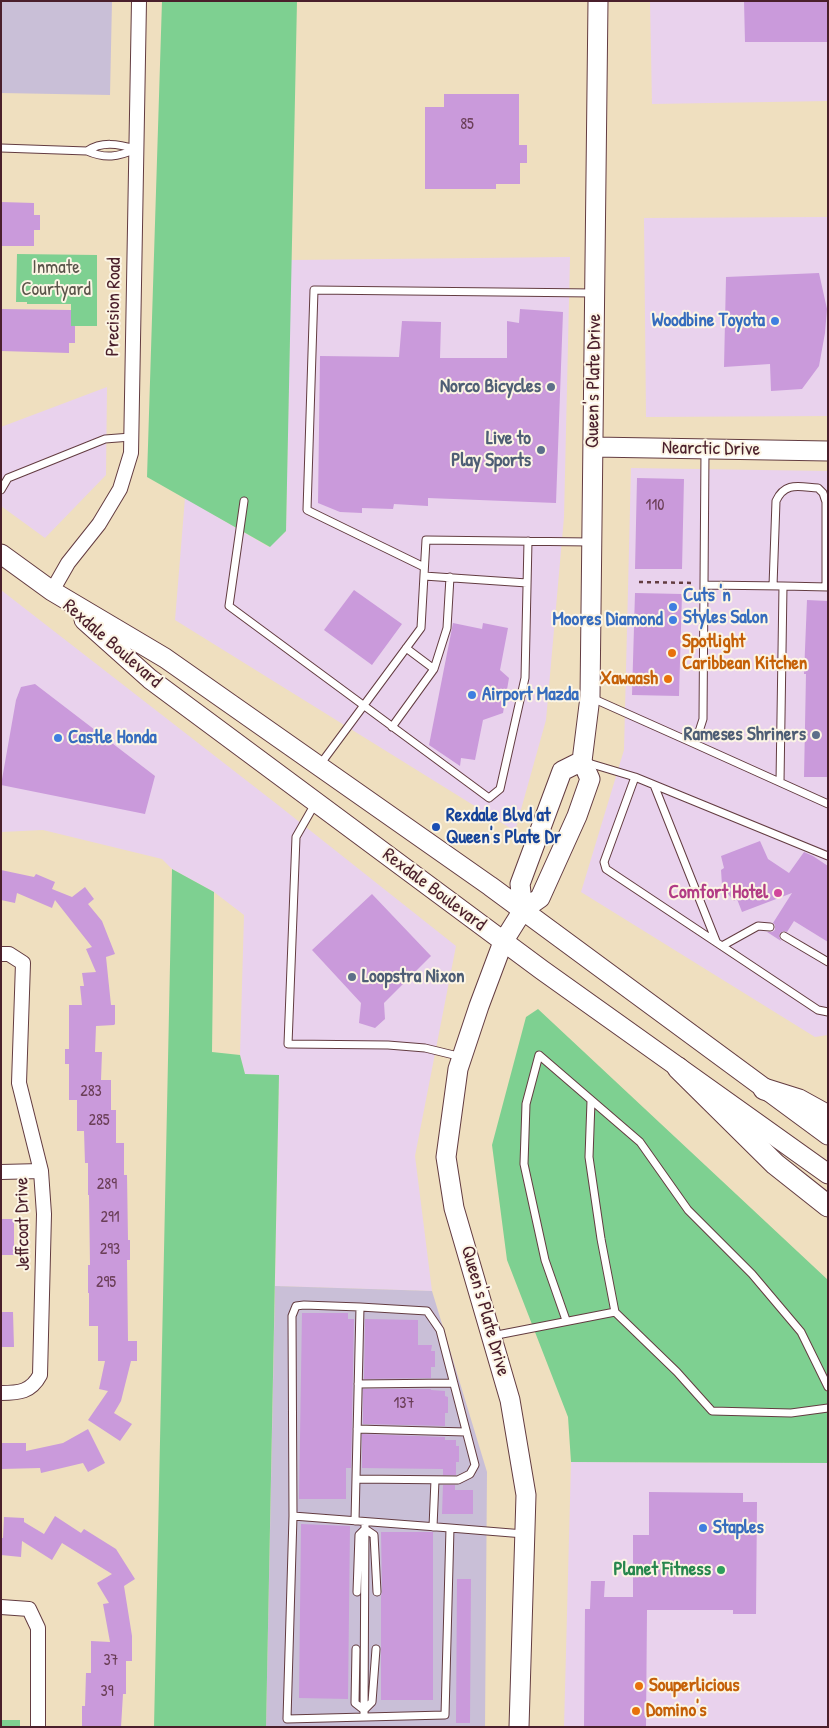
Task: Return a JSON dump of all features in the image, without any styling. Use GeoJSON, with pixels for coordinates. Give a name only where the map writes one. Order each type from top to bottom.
{"type":"FeatureCollection","features":[{"type":"Feature","properties":{"kind":"main road"},"geometry":{"type":"LineString","coordinates":[[678,1068],[775,1164],[828,1206]]}},
{"type":"Feature","properties":{"kind":"main road"},"geometry":{"type":"LineString","coordinates":[[764,1088],[799,1100],[828,1116]]}},
{"type":"Feature","properties":{"kind":"street","name":"Precision Road"},"geometry":{"type":"LineString","coordinates":[[52,591],[68,564],[99,524],[120,489],[131,453],[139,1]]}},
{"type":"Feature","properties":{"kind":"street","name":"Queen's Plate Drive"},"geometry":{"type":"LineString","coordinates":[[519,1727],[526,1495],[510,1400],[454,1208],[446,1157],[458,1069],[502,942],[523,910],[540,898],[577,816],[590,779],[582,761],[590,697],[598,1]]}},
{"type":"Feature","properties":{"kind":"street","name":"Nearctic Drive"},"geometry":{"type":"LineString","coordinates":[[594,447],[828,451]]}},
{"type":"Feature","properties":{"kind":"street","name":"Rexdale Boulevard"},"geometry":{"type":"LineString","coordinates":[[1,554],[52,591],[165,658],[523,910],[828,1135]]}},
{"type":"Feature","properties":{"kind":"street","name":"Rexdale Boulevard"},"geometry":{"type":"LineString","coordinates":[[52,591],[150,679],[502,942],[828,1174]]}},
{"type":"Feature","properties":{"kind":"street"},"geometry":{"type":"LineString","coordinates":[[523,910],[520,884],[562,771],[582,761]]}},
{"type":"Feature","properties":{"kind":"street","name":"Jeffcoat Drive"},"geometry":{"type":"LineString","coordinates":[[1,954],[9,954],[23,963],[19,1083],[41,1172],[44,1214],[40,1375],[36,1383],[20,1393],[1,1393]]}},
{"type":"Feature","properties":{"kind":"street"},"geometry":{"type":"LineString","coordinates":[[1,1172],[41,1172]]}},
{"type":"Feature","properties":{"kind":"street"},"geometry":{"type":"LineString","coordinates":[[1,1607],[29,1609],[38,1628],[38,1727]]}},
{"type":"Feature","properties":{"kind":"lane"},"geometry":{"type":"LineString","coordinates":[[86,151],[96,145],[121,145],[136,149]]}},
{"type":"Feature","properties":{"kind":"lane"},"geometry":{"type":"LineString","coordinates":[[1,148],[86,151],[97,156],[121,156],[136,149]]}},
{"type":"Feature","properties":{"kind":"lane"},"geometry":{"type":"LineString","coordinates":[[424,566],[307,510],[314,290],[595,293]]}},
{"type":"Feature","properties":{"kind":"lane"},"geometry":{"type":"LineString","coordinates":[[1,490],[8,478],[105,440],[131,437]]}},
{"type":"Feature","properties":{"kind":"lane"},"geometry":{"type":"LineString","coordinates":[[695,744],[703,719],[705,448]]}},
{"type":"Feature","properties":{"kind":"lane"},"geometry":{"type":"LineString","coordinates":[[704,584],[773,586],[827,587],[826,502],[818,488],[788,487],[780,492],[776,501],[773,586]]}},
{"type":"Feature","properties":{"kind":"lane"},"geometry":{"type":"LineString","coordinates":[[244,502],[229,606],[489,798],[500,789],[525,678],[528,541]]}},
{"type":"Feature","properties":{"kind":"lane"},"geometry":{"type":"LineString","coordinates":[[318,766],[421,628],[426,540],[592,542]]}},
{"type":"Feature","properties":{"kind":"lane"},"geometry":{"type":"LineString","coordinates":[[424,576],[526,583]]}},
{"type":"Feature","properties":{"kind":"lane"},"geometry":{"type":"LineString","coordinates":[[392,727],[434,668],[447,628],[450,577]]}},
{"type":"Feature","properties":{"kind":"lane"},"geometry":{"type":"LineString","coordinates":[[780,782],[783,586]]}},
{"type":"Feature","properties":{"kind":"lane"},"geometry":{"type":"LineString","coordinates":[[406,648],[434,668]]}},
{"type":"Feature","properties":{"kind":"lane"},"geometry":{"type":"LineString","coordinates":[[590,697],[828,804]]}},
{"type":"Feature","properties":{"kind":"lane"},"geometry":{"type":"LineString","coordinates":[[582,761],[634,777],[828,856]]}},
{"type":"Feature","properties":{"kind":"lane"},"geometry":{"type":"LineString","coordinates":[[634,777],[604,862],[606,869],[818,1010],[828,1012]]}},
{"type":"Feature","properties":{"kind":"lane"},"geometry":{"type":"LineString","coordinates":[[654,785],[719,944]]}},
{"type":"Feature","properties":{"kind":"lane"},"geometry":{"type":"LineString","coordinates":[[316,802],[296,837],[288,1044],[388,1045],[425,1048],[462,1057]]}},
{"type":"Feature","properties":{"kind":"lane"},"geometry":{"type":"LineString","coordinates":[[719,944],[758,926],[770,928]]}},
{"type":"Feature","properties":{"kind":"lane"},"geometry":{"type":"LineString","coordinates":[[784,936],[828,962]]}},
{"type":"Feature","properties":{"kind":"lane"},"geometry":{"type":"LineString","coordinates":[[566,1320],[545,1260],[524,1164],[526,1104],[539,1055],[640,1142],[688,1210],[752,1274],[801,1332],[828,1387]]}},
{"type":"Feature","properties":{"kind":"lane"},"geometry":{"type":"LineString","coordinates":[[591,1101],[589,1157],[614,1312],[677,1372],[712,1411],[791,1413],[828,1408]]}},
{"type":"Feature","properties":{"kind":"lane"},"geometry":{"type":"LineString","coordinates":[[356,1479],[458,1480],[470,1474],[475,1465],[440,1330],[428,1311],[296,1306],[292,1316],[293,1516],[287,1719],[364,1713],[445,1715],[450,1528]]}},
{"type":"Feature","properties":{"kind":"lane"},"geometry":{"type":"LineString","coordinates":[[355,1521],[360,1307]]}},
{"type":"Feature","properties":{"kind":"lane"},"geometry":{"type":"LineString","coordinates":[[492,1336],[614,1312]]}},
{"type":"Feature","properties":{"kind":"lane"},"geometry":{"type":"LineString","coordinates":[[358,1384],[453,1383]]}},
{"type":"Feature","properties":{"kind":"lane"},"geometry":{"type":"LineString","coordinates":[[357,1429],[466,1432]]}},
{"type":"Feature","properties":{"kind":"lane"},"geometry":{"type":"LineString","coordinates":[[434,1527],[435,1480]]}},
{"type":"Feature","properties":{"kind":"lane"},"geometry":{"type":"LineString","coordinates":[[293,1516],[355,1521],[365,1525],[434,1527],[525,1534]]}},
{"type":"Feature","properties":{"kind":"lane"},"geometry":{"type":"LineString","coordinates":[[364,1713],[365,1525]]}},
{"type":"Feature","properties":{"kind":"lane"},"geometry":{"type":"LineString","coordinates":[[356,1592],[359,1535],[365,1525]]}},
{"type":"Feature","properties":{"kind":"lane"},"geometry":{"type":"LineString","coordinates":[[365,1525],[374,1536],[377,1592]]}},
{"type":"Feature","properties":{"kind":"lane"},"geometry":{"type":"LineString","coordinates":[[356,1649],[355,1703],[364,1713]]}},
{"type":"Feature","properties":{"kind":"lane"},"geometry":{"type":"LineString","coordinates":[[364,1713],[372,1702],[376,1649]]}},
{"type":"Feature","properties":{"kind":"path"},"geometry":{"type":"LineString","coordinates":[[639,582],[704,584]]}},
{"type":"Feature","properties":{"kind":"shaded area"},"geometry":{"type":"Polygon","coordinates":[[[1,1],[112,1],[110,95],[1,93],[1,1]]]}},
{"type":"Feature","properties":{"kind":"shaded area"},"geometry":{"type":"Polygon","coordinates":[[[650,1],[828,1],[828,101],[652,104],[650,1]]]}},
{"type":"Feature","properties":{"kind":"shaded area"},"geometry":{"type":"Polygon","coordinates":[[[828,217],[828,416],[646,417],[644,218],[828,217]]]}},
{"type":"Feature","properties":{"kind":"shaded area"},"geometry":{"type":"Polygon","coordinates":[[[570,257],[564,517],[546,720],[515,831],[175,620],[185,498],[269,547],[286,531],[291,260],[570,257]]]}},
{"type":"Feature","properties":{"kind":"shaded area"},"geometry":{"type":"Polygon","coordinates":[[[107,387],[106,475],[45,538],[1,506],[1,427],[107,387]]]}},
{"type":"Feature","properties":{"kind":"shaded area"},"geometry":{"type":"Polygon","coordinates":[[[631,468],[828,471],[828,1035],[815,1037],[581,892],[624,750],[631,468]]]}},
{"type":"Feature","properties":{"kind":"shaded area"},"geometry":{"type":"Polygon","coordinates":[[[1,590],[456,946],[415,1156],[432,1291],[275,1286],[279,1076],[245,1074],[240,1055],[244,915],[214,892],[172,869],[162,859],[43,830],[1,832],[1,590]]]}},
{"type":"Feature","properties":{"kind":"shaded area"},"geometry":{"type":"Polygon","coordinates":[[[275,1286],[432,1291],[487,1472],[485,1727],[266,1727],[275,1286]]]}},
{"type":"Feature","properties":{"kind":"shaded area"},"geometry":{"type":"Polygon","coordinates":[[[571,1462],[828,1463],[828,1727],[564,1727],[571,1462]]]}},
{"type":"Feature","properties":{"kind":"green space"},"geometry":{"type":"Polygon","coordinates":[[[162,1],[297,1],[286,531],[270,547],[147,477],[162,1]]]}},
{"type":"Feature","properties":{"kind":"green space","name":"Inmate Courtyard"},"geometry":{"type":"Polygon","coordinates":[[[17,254],[97,255],[97,326],[71,326],[71,304],[27,304],[27,302],[16,302],[17,254]]]}},
{"type":"Feature","properties":{"kind":"green space"},"geometry":{"type":"Polygon","coordinates":[[[172,869],[214,892],[212,1052],[240,1055],[245,1074],[279,1075],[266,1727],[154,1727],[172,869]]]}},
{"type":"Feature","properties":{"kind":"green space"},"geometry":{"type":"Polygon","coordinates":[[[538,1009],[828,1280],[828,1463],[571,1462],[568,1417],[507,1260],[492,1145],[526,1017],[538,1009]]]}},
{"type":"Feature","properties":{"kind":"green space"},"geometry":{"type":"Polygon","coordinates":[[[1,1720],[20,1720],[20,1727],[1,1727],[1,1720]]]}},
{"type":"Feature","properties":{"kind":"building"},"geometry":{"type":"Polygon","coordinates":[[[744,1],[828,1],[828,42],[745,42],[744,1]]]}},
{"type":"Feature","properties":{"kind":"building"},"geometry":{"type":"Polygon","coordinates":[[[444,94],[519,94],[519,145],[527,145],[527,163],[520,163],[520,184],[496,184],[496,189],[425,189],[425,107],[444,107],[444,94]]]}},
{"type":"Feature","properties":{"kind":"building"},"geometry":{"type":"Polygon","coordinates":[[[1,202],[34,203],[34,215],[40,215],[40,230],[34,230],[34,246],[1,246],[1,202]]]}},
{"type":"Feature","properties":{"kind":"building","name":"Woodbine Toyota"},"geometry":{"type":"Polygon","coordinates":[[[819,273],[827,309],[825,333],[819,366],[802,389],[771,391],[770,364],[724,367],[726,277],[819,273]]]}},
{"type":"Feature","properties":{"kind":"building"},"geometry":{"type":"Polygon","coordinates":[[[1,309],[71,310],[71,326],[75,326],[75,343],[69,343],[69,353],[1,351],[1,309]]]}},
{"type":"Feature","properties":{"kind":"building"},"geometry":{"type":"Polygon","coordinates":[[[520,309],[563,312],[556,503],[428,498],[428,506],[394,504],[393,509],[362,508],[362,513],[340,512],[318,503],[320,356],[399,357],[402,321],[441,322],[440,358],[507,358],[507,321],[519,323],[520,309]]]}},
{"type":"Feature","properties":{"kind":"building"},"geometry":{"type":"Polygon","coordinates":[[[637,478],[684,479],[682,569],[635,569],[637,478]]]}},
{"type":"Feature","properties":{"kind":"building"},"geometry":{"type":"Polygon","coordinates":[[[354,590],[402,624],[372,665],[324,630],[354,590]]]}},
{"type":"Feature","properties":{"kind":"building"},"geometry":{"type":"Polygon","coordinates":[[[635,593],[682,594],[679,696],[632,695],[635,593]]]}},
{"type":"Feature","properties":{"kind":"building"},"geometry":{"type":"Polygon","coordinates":[[[807,600],[828,601],[828,777],[804,777],[806,674],[804,674],[807,600]]]}},
{"type":"Feature","properties":{"kind":"building","name":"Airport Mazda"},"geometry":{"type":"Polygon","coordinates":[[[453,623],[482,629],[483,623],[508,628],[500,670],[509,678],[503,713],[483,720],[475,760],[461,758],[460,766],[429,745],[453,623]]]}},
{"type":"Feature","properties":{"kind":"building","name":"Castle Honda"},"geometry":{"type":"Polygon","coordinates":[[[35,684],[155,776],[145,814],[1,785],[16,700],[21,687],[35,684]]]}},
{"type":"Feature","properties":{"kind":"building","name":"Comfort Hotel"},"geometry":{"type":"Polygon","coordinates":[[[760,841],[768,859],[789,873],[804,852],[828,866],[828,942],[794,921],[787,932],[780,933],[781,941],[767,932],[775,930],[773,923],[792,893],[742,912],[737,899],[734,901],[724,889],[721,870],[724,868],[721,856],[760,841]]]}},
{"type":"Feature","properties":{"kind":"building"},"geometry":{"type":"Polygon","coordinates":[[[1,870],[34,877],[36,874],[55,882],[52,889],[72,897],[85,887],[94,899],[88,904],[102,921],[115,954],[106,957],[111,1005],[115,1005],[115,1024],[96,1026],[95,1052],[102,1052],[101,1080],[111,1080],[111,1110],[116,1110],[116,1143],[124,1143],[124,1175],[127,1175],[128,1240],[130,1240],[130,1260],[127,1260],[128,1341],[137,1341],[137,1361],[131,1361],[121,1401],[114,1413],[132,1424],[120,1441],[88,1420],[108,1391],[99,1389],[105,1361],[98,1361],[98,1326],[89,1326],[88,1163],[85,1163],[84,1131],[77,1131],[77,1100],[69,1100],[69,1064],[65,1064],[65,1049],[69,1049],[69,1005],[82,1005],[80,986],[84,986],[82,973],[96,972],[86,949],[92,947],[55,900],[52,908],[17,893],[15,903],[1,900],[1,870]]]}},
{"type":"Feature","properties":{"kind":"building"},"geometry":{"type":"Polygon","coordinates":[[[372,894],[431,956],[384,1003],[385,1019],[375,1028],[359,1023],[361,1003],[312,950],[372,894]]]}},
{"type":"Feature","properties":{"kind":"building"},"geometry":{"type":"Polygon","coordinates":[[[1,1219],[14,1219],[14,1255],[1,1255],[1,1219]]]}},
{"type":"Feature","properties":{"kind":"building"},"geometry":{"type":"Polygon","coordinates":[[[1,1312],[13,1312],[14,1347],[1,1347],[1,1312]]]}},
{"type":"Feature","properties":{"kind":"building"},"geometry":{"type":"Polygon","coordinates":[[[302,1313],[348,1313],[348,1319],[354,1319],[351,1468],[346,1468],[346,1499],[299,1499],[302,1313]]]}},
{"type":"Feature","properties":{"kind":"building"},"geometry":{"type":"Polygon","coordinates":[[[365,1319],[418,1320],[418,1345],[432,1345],[431,1351],[435,1351],[435,1367],[431,1367],[431,1378],[364,1379],[365,1319]]]}},
{"type":"Feature","properties":{"kind":"building"},"geometry":{"type":"Polygon","coordinates":[[[363,1389],[431,1389],[445,1391],[445,1396],[448,1397],[448,1413],[445,1413],[445,1426],[363,1424],[363,1389]]]}},
{"type":"Feature","properties":{"kind":"building"},"geometry":{"type":"Polygon","coordinates":[[[88,1429],[105,1463],[88,1472],[83,1463],[41,1473],[40,1468],[2,1469],[1,1443],[26,1443],[26,1451],[63,1443],[88,1429]]]}},
{"type":"Feature","properties":{"kind":"building"},"geometry":{"type":"Polygon","coordinates":[[[362,1434],[445,1437],[445,1440],[456,1440],[456,1446],[459,1446],[459,1462],[456,1462],[456,1475],[443,1475],[443,1469],[362,1468],[362,1434]]]}},
{"type":"Feature","properties":{"kind":"building"},"geometry":{"type":"Polygon","coordinates":[[[443,1485],[455,1485],[455,1490],[473,1490],[473,1514],[442,1514],[443,1485]]]}},
{"type":"Feature","properties":{"kind":"building"},"geometry":{"type":"Polygon","coordinates":[[[649,1492],[743,1493],[743,1502],[757,1502],[756,1614],[733,1614],[733,1610],[647,1610],[646,1727],[584,1727],[585,1609],[590,1609],[591,1581],[605,1581],[604,1597],[633,1597],[633,1535],[649,1535],[649,1492]]]}},
{"type":"Feature","properties":{"kind":"building"},"geometry":{"type":"Polygon","coordinates":[[[55,1516],[81,1533],[84,1529],[116,1549],[135,1579],[124,1586],[132,1636],[132,1661],[126,1661],[126,1694],[123,1694],[121,1727],[82,1727],[82,1706],[85,1706],[86,1673],[91,1673],[91,1641],[110,1642],[103,1604],[109,1603],[97,1583],[112,1574],[62,1543],[52,1560],[22,1541],[21,1557],[1,1555],[4,1517],[24,1518],[24,1522],[44,1534],[55,1516]]]}},
{"type":"Feature","properties":{"kind":"building"},"geometry":{"type":"Polygon","coordinates":[[[301,1524],[350,1526],[348,1699],[299,1698],[301,1524]]]}},
{"type":"Feature","properties":{"kind":"building"},"geometry":{"type":"Polygon","coordinates":[[[381,1532],[433,1532],[433,1700],[381,1700],[381,1532]]]}},
{"type":"Feature","properties":{"kind":"building"},"geometry":{"type":"Polygon","coordinates":[[[457,1579],[471,1579],[470,1723],[456,1723],[457,1579]]]}},
{"type":"Feature","properties":{"kind":"place","name":"Woodbine Toyota"},"geometry":{"type":"Point","coordinates":[775,321]}},
{"type":"Feature","properties":{"kind":"place","name":"Norco Bicycles"},"geometry":{"type":"Point","coordinates":[551,387]}},
{"type":"Feature","properties":{"kind":"place","name":"Live to Play Sports"},"geometry":{"type":"Point","coordinates":[541,450]}},
{"type":"Feature","properties":{"kind":"place","name":"Cuts 'n Styles Salon"},"geometry":{"type":"Point","coordinates":[673,607]}},
{"type":"Feature","properties":{"kind":"place","name":"Moores Diamond"},"geometry":{"type":"Point","coordinates":[673,620]}},
{"type":"Feature","properties":{"kind":"place","name":"Spotlight Caribbean Kitchen"},"geometry":{"type":"Point","coordinates":[672,653]}},
{"type":"Feature","properties":{"kind":"place","name":"Xawaash"},"geometry":{"type":"Point","coordinates":[668,679]}},
{"type":"Feature","properties":{"kind":"place","name":"Airport Mazda"},"geometry":{"type":"Point","coordinates":[472,695]}},
{"type":"Feature","properties":{"kind":"place","name":"Rameses Shriners"},"geometry":{"type":"Point","coordinates":[816,735]}},
{"type":"Feature","properties":{"kind":"place","name":"Castle Honda"},"geometry":{"type":"Point","coordinates":[58,738]}},
{"type":"Feature","properties":{"kind":"place","name":"Rexdale Blvd at Queen's Plate Dr"},"geometry":{"type":"Point","coordinates":[436,827]}},
{"type":"Feature","properties":{"kind":"place","name":"Comfort Hotel"},"geometry":{"type":"Point","coordinates":[778,893]}},
{"type":"Feature","properties":{"kind":"place","name":"Loopstra Nixon"},"geometry":{"type":"Point","coordinates":[352,977]}},
{"type":"Feature","properties":{"kind":"place","name":"Staples"},"geometry":{"type":"Point","coordinates":[703,1528]}},
{"type":"Feature","properties":{"kind":"place","name":"Planet Fitness"},"geometry":{"type":"Point","coordinates":[721,1570]}},
{"type":"Feature","properties":{"kind":"place","name":"Souperlicious"},"geometry":{"type":"Point","coordinates":[639,1686]}},
{"type":"Feature","properties":{"kind":"place","name":"Domino's"},"geometry":{"type":"Point","coordinates":[636,1711]}}]}
